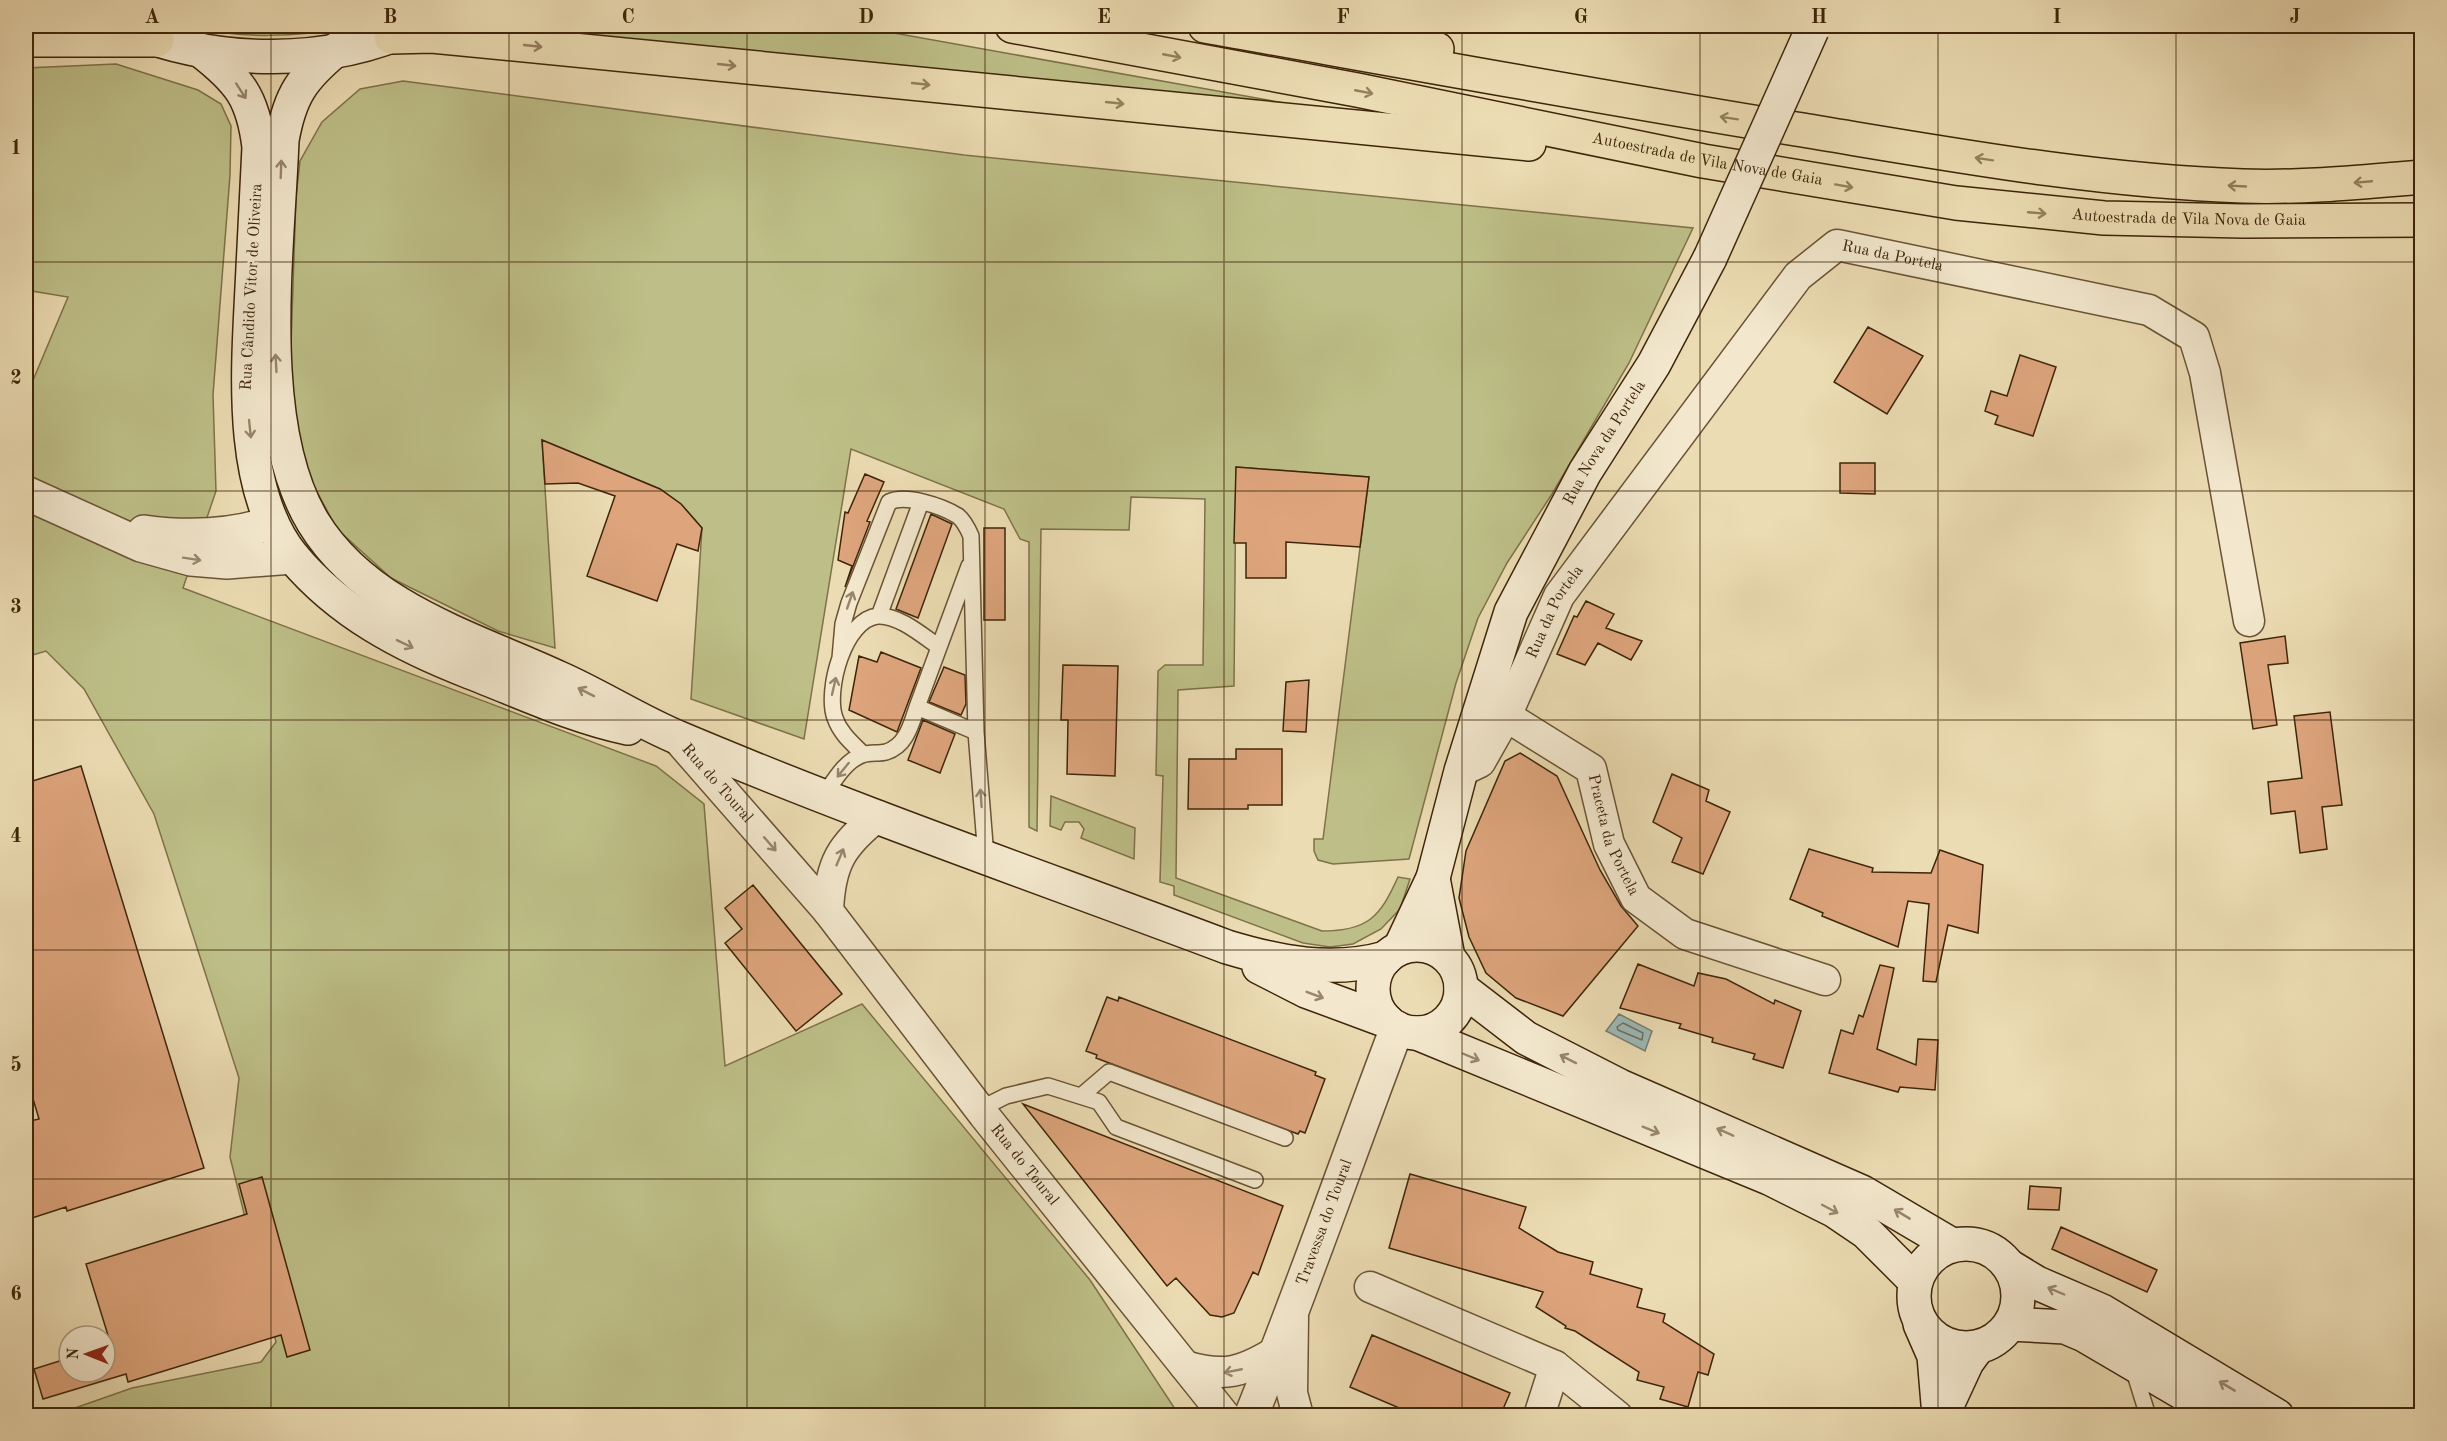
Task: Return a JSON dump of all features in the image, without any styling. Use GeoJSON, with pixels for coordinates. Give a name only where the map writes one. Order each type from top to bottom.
{"type":"FeatureCollection","features":[{"type":"Feature","properties":{"kind":"highway","name":"Autoestrada de Vila Nova de Gaia"},"geometry":{"type":"LineString","coordinates":[[1012,26],[1357,90],[1703,161],[1878,192],[2037,213],[2104,218],[2243,221],[2418,218]]}},
{"type":"Feature","properties":{"kind":"highway","name":"Autoestrada de Vila Nova de Gaia"},"geometry":{"type":"LineString","coordinates":[[1205,26],[1594,96],[1901,146],[2113,176],[2245,186],[2342,183],[2421,177]]}},
{"type":"Feature","properties":{"kind":"highway"},"geometry":{"type":"LineString","coordinates":[[1358,26],[1594,96]]}},
{"type":"Feature","properties":{"kind":"highway"},"geometry":{"type":"LineString","coordinates":[[403,31],[432,36],[1703,161]]}},
{"type":"Feature","properties":{"kind":"highway"},"geometry":{"type":"LineString","coordinates":[[26,40],[157,40]]}},
{"type":"Feature","properties":{"kind":"main road","name":"Rua Cândido Vitor de Oliveira"},"geometry":{"type":"LineString","coordinates":[[121,26],[157,40],[200,50],[268,55],[337,49],[403,31]]}},
{"type":"Feature","properties":{"kind":"main road","name":"Rua Nova da Portela"},"geometry":{"type":"LineString","coordinates":[[1393,953],[1433,878],[1461,771],[1511,612],[1585,472],[1654,364],[1710,258],[1814,28]]}},
{"type":"Feature","properties":{"kind":"main road","name":"Rua Cândido Vitor de Oliveira"},"geometry":{"type":"LineString","coordinates":[[291,536],[294,483],[283,443],[276,349],[282,140],[292,98],[314,68],[337,49]]}},
{"type":"Feature","properties":{"kind":"main road","name":"Rua Cândido Vitor de Oliveira"},"geometry":{"type":"LineString","coordinates":[[200,50],[224,69],[237,84],[255,116],[259,147],[247,396],[252,443],[291,536]]}},
{"type":"Feature","properties":{"kind":"main road"},"geometry":{"type":"LineString","coordinates":[[26,494],[98,524],[177,535],[233,532],[291,536],[332,548],[353,570],[385,594],[427,620],[559,678],[676,737],[878,816],[1227,947],[1263,958],[1305,965],[1362,964],[1393,953],[1425,946],[1448,957],[1460,977],[1461,988],[1459,1002],[1453,1015],[1431,1031],[1400,1027],[1378,1010],[1374,990],[1378,969],[1393,953]]}},
{"type":"Feature","properties":{"kind":"main road"},"geometry":{"type":"LineString","coordinates":[[291,536],[353,612],[384,634],[429,656],[579,715],[625,728],[676,737]]}},
{"type":"Feature","properties":{"kind":"main road","name":"Rua Nova da Portela"},"geometry":{"type":"LineString","coordinates":[[1433,878],[1448,957]]}},
{"type":"Feature","properties":{"kind":"main road"},"geometry":{"type":"LineString","coordinates":[[1227,947],[1265,971],[1306,991],[1400,1027],[1769,1178],[1818,1202],[1866,1232],[1915,1281]]}},
{"type":"Feature","properties":{"kind":"main road"},"geometry":{"type":"LineString","coordinates":[[1461,988],[1526,1038],[1620,1086],[1862,1192],[1952,1245]]}},
{"type":"Feature","properties":{"kind":"main road","name":"Travessa do Toural"},"geometry":{"type":"LineString","coordinates":[[1251,1416],[1293,1312],[1334,1194],[1400,1027]]}},
{"type":"Feature","properties":{"kind":"main road"},"geometry":{"type":"LineString","coordinates":[[1940,1416],[1934,1356],[1919,1322],[1913,1295],[1915,1281],[1929,1258],[1952,1245],[1968,1243],[1984,1246],[1998,1254],[2009,1266],[2037,1283],[2102,1311],[2277,1416]]}},
{"type":"Feature","properties":{"kind":"main road"},"geometry":{"type":"LineString","coordinates":[[1919,1322],[1930,1335],[1944,1344],[1960,1349],[1978,1347],[2001,1335],[2010,1324],[2016,1310],[2018,1296],[2016,1281],[2009,1266]]}},
{"type":"Feature","properties":{"kind":"main road"},"geometry":{"type":"LineString","coordinates":[[2010,1324],[2065,1327],[2084,1335],[2222,1416]]}},
{"type":"Feature","properties":{"kind":"main road"},"geometry":{"type":"LineString","coordinates":[[1940,1416],[1967,1362],[1978,1347]]}},
{"type":"Feature","properties":{"kind":"street","name":"Rua da Portela"},"geometry":{"type":"LineString","coordinates":[[1461,771],[1480,762],[1506,716],[1559,596],[1798,276],[1837,245],[2149,310],[2194,337],[2205,373],[2249,621]]}},
{"type":"Feature","properties":{"kind":"street","name":"Praceta da Portela"},"geometry":{"type":"LineString","coordinates":[[1506,716],[1591,769],[1609,844],[1636,898],[1685,934],[1826,980]]}},
{"type":"Feature","properties":{"kind":"street","name":"Rua do Toural"},"geometry":{"type":"LineString","coordinates":[[676,737],[828,911],[980,1109],[1225,1416]]}},
{"type":"Feature","properties":{"kind":"street"},"geometry":{"type":"LineString","coordinates":[[828,911],[829,891],[840,853],[852,836],[878,816]]}},
{"type":"Feature","properties":{"kind":"street"},"geometry":{"type":"LineString","coordinates":[[1371,1287],[1555,1366],[1617,1416]]}},
{"type":"Feature","properties":{"kind":"street"},"geometry":{"type":"LineString","coordinates":[[1293,1312],[1292,1394],[1298,1416]]}},
{"type":"Feature","properties":{"kind":"street"},"geometry":{"type":"LineString","coordinates":[[1185,1366],[1208,1373],[1229,1373],[1251,1367],[1277,1351]]}},
{"type":"Feature","properties":{"kind":"street"},"geometry":{"type":"LineString","coordinates":[[1539,1416],[1555,1366]]}},
{"type":"Feature","properties":{"kind":"lane"},"geometry":{"type":"LineString","coordinates":[[862,754],[840,731],[834,717],[831,696],[840,658],[843,624],[883,509],[889,502],[898,498],[921,502],[958,517],[971,536],[976,732],[986,857]]}},
{"type":"Feature","properties":{"kind":"lane"},"geometry":{"type":"LineString","coordinates":[[879,616],[921,502]]}},
{"type":"Feature","properties":{"kind":"lane"},"geometry":{"type":"LineString","coordinates":[[824,795],[848,763],[862,754],[886,752],[897,747],[907,735],[972,558]]}},
{"type":"Feature","properties":{"kind":"lane"},"geometry":{"type":"LineString","coordinates":[[840,658],[853,632],[864,621],[879,616],[898,621],[939,647]]}},
{"type":"Feature","properties":{"kind":"lane"},"geometry":{"type":"LineString","coordinates":[[917,708],[976,732]]}},
{"type":"Feature","properties":{"kind":"lane"},"geometry":{"type":"LineString","coordinates":[[1081,1096],[1109,1072],[1285,1138]]}},
{"type":"Feature","properties":{"kind":"lane"},"geometry":{"type":"LineString","coordinates":[[980,1109],[1006,1096],[1048,1086],[1099,1102],[1116,1127],[1255,1180]]}},
{"type":"Feature","properties":{"kind":"lane"},"geometry":{"type":"LineString","coordinates":[[2131,1362],[2148,1416]]}},
{"type":"Feature","properties":{"kind":"green space"},"geometry":{"type":"Polygon","coordinates":[[[189,26],[349,26],[289,35],[248,35],[189,26]]]}},
{"type":"Feature","properties":{"kind":"green space"},"geometry":{"type":"Polygon","coordinates":[[[456,26],[855,26],[1340,113],[456,26]]]}},
{"type":"Feature","properties":{"kind":"green space"},"geometry":{"type":"Polygon","coordinates":[[[116,64],[198,90],[221,104],[231,126],[230,175],[213,395],[216,491],[183,588],[656,766],[704,804],[725,1066],[862,1004],[1090,1280],[1179,1415],[55,1415],[132,1388],[261,1362],[276,1342],[230,1157],[239,1078],[154,814],[84,689],[46,651],[26,657],[26,397],[68,297],[26,290],[26,68],[116,64]]]}},
{"type":"Feature","properties":{"kind":"green space"},"geometry":{"type":"Polygon","coordinates":[[[403,81],[964,155],[1693,228],[1629,363],[1552,494],[1507,563],[1478,618],[1456,683],[1409,859],[1333,864],[1318,860],[1314,851],[1314,839],[1323,839],[1369,477],[1236,467],[1234,686],[1178,690],[1176,878],[1322,931],[1351,928],[1362,924],[1378,912],[1398,877],[1410,879],[1400,909],[1381,929],[1353,944],[1330,947],[1303,943],[1174,895],[1174,886],[1160,882],[1163,776],[1156,775],[1158,671],[1165,665],[1203,665],[1205,499],[1131,497],[1129,530],[1041,529],[1037,831],[1029,827],[1029,542],[1020,539],[1004,509],[851,449],[804,739],[691,699],[702,528],[681,504],[660,489],[542,440],[555,648],[498,631],[391,578],[337,529],[301,462],[290,376],[296,197],[300,161],[322,122],[360,89],[403,81]]]}},
{"type":"Feature","properties":{"kind":"green space"},"geometry":{"type":"Polygon","coordinates":[[[1051,796],[1135,828],[1134,859],[1081,838],[1084,829],[1079,822],[1065,822],[1061,830],[1050,826],[1051,796]]]}},
{"type":"Feature","properties":{"kind":"water"},"geometry":{"type":"Polygon","coordinates":[[[1619,1014],[1652,1031],[1645,1051],[1606,1031],[1619,1014]]]}},
{"type":"Feature","properties":{"kind":"building"},"geometry":{"type":"Polygon","coordinates":[[[1868,327],[1923,356],[1887,414],[1834,382],[1868,327]]]}},
{"type":"Feature","properties":{"kind":"building"},"geometry":{"type":"Polygon","coordinates":[[[2020,355],[2056,367],[2033,436],[1995,424],[1998,416],[1985,411],[1991,391],[2007,396],[2020,355]]]}},
{"type":"Feature","properties":{"kind":"building"},"geometry":{"type":"Polygon","coordinates":[[[542,440],[660,489],[681,504],[702,528],[698,551],[677,544],[657,601],[587,576],[615,496],[578,483],[545,484],[542,440]]]}},
{"type":"Feature","properties":{"kind":"building"},"geometry":{"type":"Polygon","coordinates":[[[1840,463],[1875,463],[1875,494],[1840,493],[1840,463]]]}},
{"type":"Feature","properties":{"kind":"building"},"geometry":{"type":"Polygon","coordinates":[[[1236,467],[1369,477],[1360,547],[1286,542],[1286,578],[1246,578],[1246,543],[1234,543],[1236,467]]]}},
{"type":"Feature","properties":{"kind":"building"},"geometry":{"type":"Polygon","coordinates":[[[865,474],[884,482],[867,521],[870,522],[845,587],[852,566],[838,560],[845,512],[848,513],[865,474]]]}},
{"type":"Feature","properties":{"kind":"building"},"geometry":{"type":"Polygon","coordinates":[[[931,514],[952,524],[918,618],[896,609],[931,514]]]}},
{"type":"Feature","properties":{"kind":"building"},"geometry":{"type":"Polygon","coordinates":[[[984,528],[1005,528],[1005,620],[984,620],[984,528]]]}},
{"type":"Feature","properties":{"kind":"building"},"geometry":{"type":"Polygon","coordinates":[[[1586,601],[1614,614],[1606,628],[1642,641],[1631,660],[1598,643],[1585,665],[1557,654],[1574,616],[1577,617],[1586,601]]]}},
{"type":"Feature","properties":{"kind":"building"},"geometry":{"type":"Polygon","coordinates":[[[2285,636],[2288,663],[2268,665],[2277,725],[2253,729],[2240,643],[2285,636]]]}},
{"type":"Feature","properties":{"kind":"building"},"geometry":{"type":"Polygon","coordinates":[[[881,652],[921,668],[897,732],[849,710],[859,656],[877,662],[881,652]]]}},
{"type":"Feature","properties":{"kind":"building"},"geometry":{"type":"Polygon","coordinates":[[[1063,665],[1118,666],[1115,776],[1067,774],[1068,720],[1061,720],[1063,665]]]}},
{"type":"Feature","properties":{"kind":"building"},"geometry":{"type":"Polygon","coordinates":[[[944,667],[965,675],[966,704],[961,715],[929,702],[944,667]]]}},
{"type":"Feature","properties":{"kind":"building"},"geometry":{"type":"Polygon","coordinates":[[[1309,680],[1306,732],[1283,731],[1286,682],[1309,680]]]}},
{"type":"Feature","properties":{"kind":"building"},"geometry":{"type":"Polygon","coordinates":[[[2330,712],[2342,805],[2322,807],[2327,849],[2300,853],[2295,811],[2271,814],[2268,782],[2302,778],[2294,716],[2330,712]]]}},
{"type":"Feature","properties":{"kind":"building"},"geometry":{"type":"Polygon","coordinates":[[[923,720],[955,734],[940,773],[908,760],[923,720]]]}},
{"type":"Feature","properties":{"kind":"building"},"geometry":{"type":"Polygon","coordinates":[[[1236,749],[1282,749],[1282,805],[1248,805],[1248,809],[1188,809],[1189,759],[1236,759],[1236,749]]]}},
{"type":"Feature","properties":{"kind":"building"},"geometry":{"type":"Polygon","coordinates":[[[1520,753],[1557,776],[1600,870],[1621,906],[1638,926],[1563,1016],[1516,998],[1486,973],[1469,937],[1459,898],[1466,851],[1505,761],[1520,753]]]}},
{"type":"Feature","properties":{"kind":"building"},"geometry":{"type":"Polygon","coordinates":[[[81,766],[204,1168],[67,1211],[66,1207],[26,1220],[26,1122],[39,1119],[26,1075],[26,783],[81,766]]]}},
{"type":"Feature","properties":{"kind":"building"},"geometry":{"type":"Polygon","coordinates":[[[1672,774],[1709,790],[1706,801],[1730,812],[1703,874],[1672,862],[1682,838],[1653,822],[1672,774]]]}},
{"type":"Feature","properties":{"kind":"building"},"geometry":{"type":"Polygon","coordinates":[[[1809,849],[1873,868],[1872,872],[1931,873],[1940,850],[1983,865],[1978,933],[1948,925],[1936,982],[1923,981],[1929,904],[1908,901],[1898,947],[1822,916],[1823,913],[1790,899],[1809,849]]]}},
{"type":"Feature","properties":{"kind":"building"},"geometry":{"type":"Polygon","coordinates":[[[753,885],[842,994],[796,1031],[725,943],[742,929],[725,908],[753,885]]]}},
{"type":"Feature","properties":{"kind":"building"},"geometry":{"type":"Polygon","coordinates":[[[1638,964],[1694,986],[1698,973],[1726,979],[1774,1004],[1775,1000],[1801,1011],[1783,1068],[1753,1059],[1755,1054],[1712,1042],[1713,1038],[1679,1028],[1681,1024],[1620,1008],[1638,964]]]}},
{"type":"Feature","properties":{"kind":"building"},"geometry":{"type":"Polygon","coordinates":[[[1880,965],[1894,968],[1877,1049],[1916,1065],[1918,1039],[1938,1040],[1935,1090],[1900,1087],[1898,1092],[1829,1073],[1841,1030],[1853,1034],[1859,1015],[1863,1017],[1880,965]]]}},
{"type":"Feature","properties":{"kind":"building"},"geometry":{"type":"Polygon","coordinates":[[[1107,997],[1118,1001],[1119,997],[1316,1072],[1315,1075],[1325,1079],[1305,1133],[1300,1131],[1298,1134],[1096,1058],[1097,1055],[1086,1051],[1107,997]]]}},
{"type":"Feature","properties":{"kind":"building"},"geometry":{"type":"Polygon","coordinates":[[[1023,1104],[1283,1206],[1258,1275],[1253,1272],[1234,1313],[1222,1317],[1210,1315],[1176,1278],[1167,1286],[1023,1104]]]}},
{"type":"Feature","properties":{"kind":"building"},"geometry":{"type":"Polygon","coordinates":[[[1410,1174],[1526,1207],[1519,1228],[1558,1252],[1593,1262],[1590,1274],[1642,1289],[1637,1307],[1665,1314],[1663,1322],[1714,1354],[1708,1375],[1698,1372],[1688,1407],[1660,1399],[1664,1387],[1637,1380],[1639,1372],[1575,1331],[1565,1328],[1566,1326],[1536,1307],[1543,1292],[1389,1248],[1410,1174]]]}},
{"type":"Feature","properties":{"kind":"building"},"geometry":{"type":"Polygon","coordinates":[[[262,1177],[310,1350],[287,1357],[281,1335],[128,1382],[126,1374],[117,1377],[117,1324],[105,1324],[86,1264],[247,1214],[239,1184],[262,1177]]]}},
{"type":"Feature","properties":{"kind":"building"},"geometry":{"type":"Polygon","coordinates":[[[2030,1186],[2061,1188],[2059,1210],[2028,1209],[2030,1186]]]}},
{"type":"Feature","properties":{"kind":"building"},"geometry":{"type":"Polygon","coordinates":[[[2061,1227],[2157,1270],[2147,1292],[2052,1249],[2061,1227]]]}},
{"type":"Feature","properties":{"kind":"building"},"geometry":{"type":"Polygon","coordinates":[[[1372,1335],[1510,1393],[1500,1416],[1418,1416],[1350,1387],[1372,1335]]]}},
{"type":"Feature","properties":{"kind":"building"},"geometry":{"type":"Polygon","coordinates":[[[57,1362],[57,1384],[93,1384],[43,1399],[34,1369],[57,1362]]]}}]}
